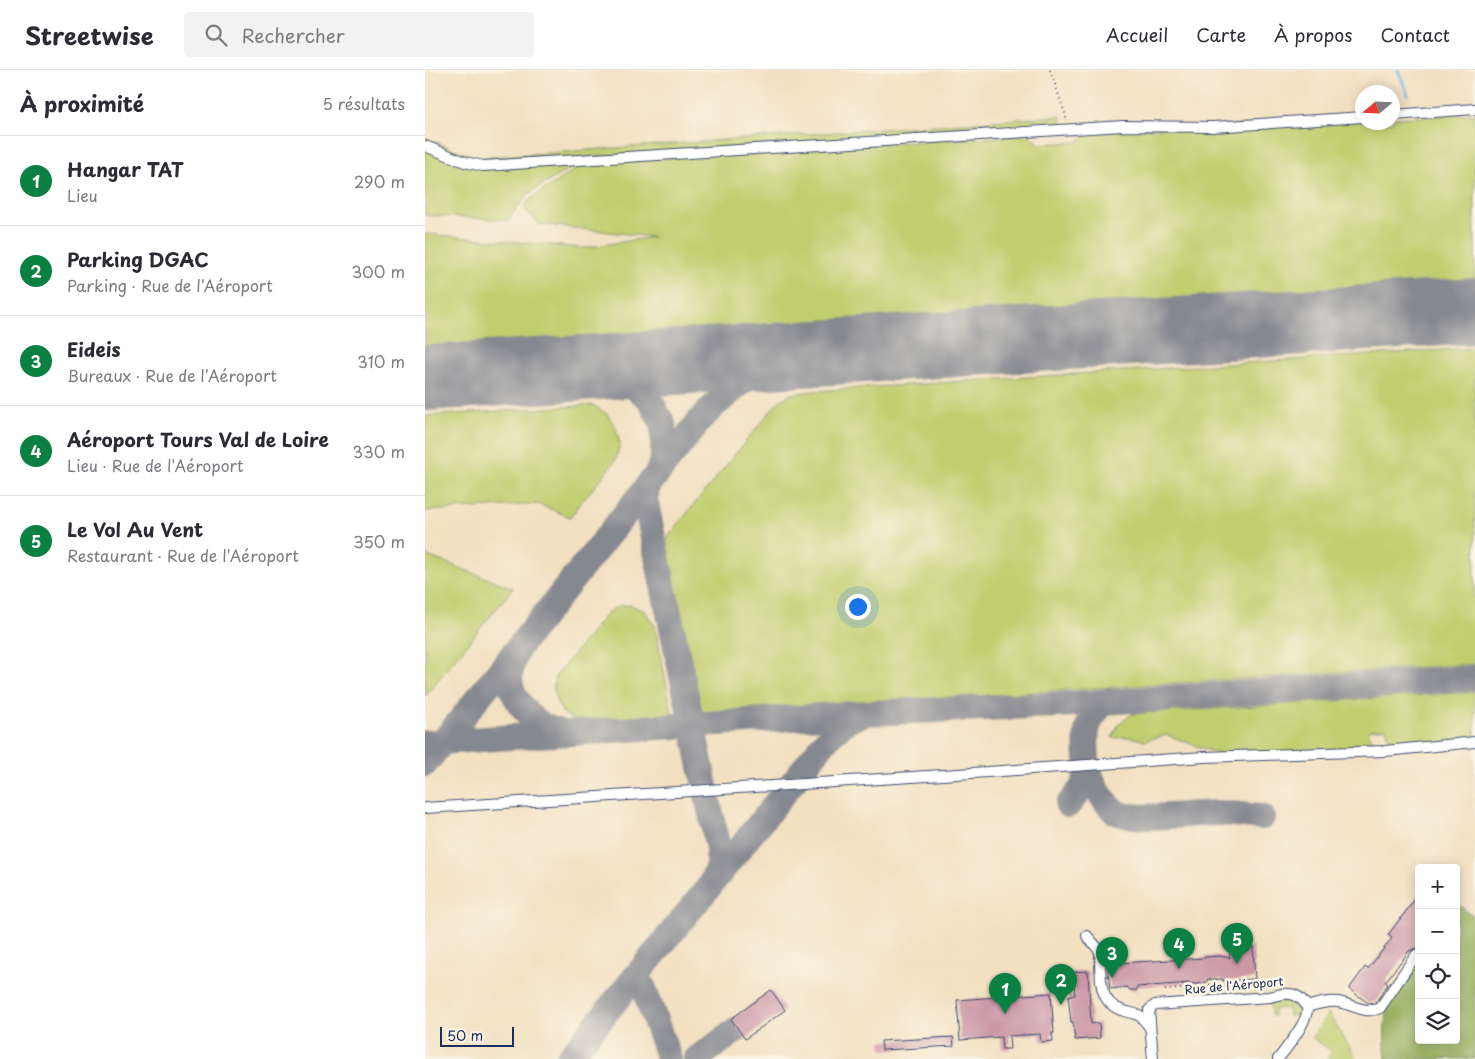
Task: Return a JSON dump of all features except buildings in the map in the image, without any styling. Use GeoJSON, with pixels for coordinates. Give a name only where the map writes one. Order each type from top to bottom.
{"type":"FeatureCollection","features":[{"type":"Feature","properties":{"kind":"street"},"geometry":{"type":"LineString","coordinates":[[1400,114],[1475,109]]}},
{"type":"Feature","properties":{"kind":"street"},"geometry":{"type":"LineString","coordinates":[[425,146],[465,162],[483,166],[1123,126],[1213,126],[1355,117]]}},
{"type":"Feature","properties":{"kind":"street"},"geometry":{"type":"LineString","coordinates":[[425,808],[924,777],[1205,757],[1385,751],[1475,742]]}},
{"type":"Feature","properties":{"kind":"street"},"geometry":{"type":"LineString","coordinates":[[1087,936],[1100,950],[1102,987],[1108,1002],[1120,1009],[1138,1014],[1151,1028]]}},
{"type":"Feature","properties":{"kind":"street"},"geometry":{"type":"LineString","coordinates":[[1278,1059],[1305,1018],[1307,1007],[1325,1002],[1339,1002],[1374,1011],[1380,1008],[1415,956]]}},
{"type":"Feature","properties":{"kind":"street","name":"Rue de l'Aéroport"},"geometry":{"type":"LineString","coordinates":[[1153,1059],[1149,1010],[1155,1005],[1270,997],[1284,993],[1299,997],[1307,1007]]}},
{"type":"Feature","properties":{"kind":"path"},"geometry":{"type":"LineString","coordinates":[[1050,70],[1066,116],[1064,131]]}},
{"type":"Feature","properties":{"kind":"path"},"geometry":{"type":"LineString","coordinates":[[1210,979],[1210,986]]}},
{"type":"Feature","properties":{"kind":"path"},"geometry":{"type":"LineString","coordinates":[[1216,979],[1216,986]]}},
{"type":"Feature","properties":{"kind":"path"},"geometry":{"type":"LineString","coordinates":[[1165,990],[1253,983]]}},
{"type":"Feature","properties":{"kind":"path"},"geometry":{"type":"LineString","coordinates":[[1182,984],[1183,989]]}},
{"type":"Feature","properties":{"kind":"green space"},"geometry":{"type":"Polygon","coordinates":[[[1475,114],[1475,280],[425,349],[425,234],[584,248],[653,237],[539,224],[524,208],[529,200],[580,166],[606,161],[1029,135],[1040,144],[1078,142],[1087,131],[1355,120],[1355,130],[1400,130],[1400,118],[1475,114]]]}},
{"type":"Feature","properties":{"kind":"green space"},"geometry":{"type":"Polygon","coordinates":[[[1061,116],[1062,123],[1059,127],[488,163],[467,160],[425,144],[425,138],[477,158],[1061,116]]]}},
{"type":"Feature","properties":{"kind":"green space"},"geometry":{"type":"Polygon","coordinates":[[[425,150],[461,165],[577,164],[528,194],[508,220],[425,215],[425,150]]]}},
{"type":"Feature","properties":{"kind":"green space"},"geometry":{"type":"Polygon","coordinates":[[[1475,348],[1475,664],[974,696],[699,718],[695,713],[664,553],[665,544],[670,534],[778,402],[791,394],[1475,348]]]}},
{"type":"Feature","properties":{"kind":"green space"},"geometry":{"type":"Polygon","coordinates":[[[593,405],[607,414],[616,428],[620,444],[615,461],[570,517],[538,504],[425,511],[425,416],[593,405]]]}},
{"type":"Feature","properties":{"kind":"green space"},"geometry":{"type":"Polygon","coordinates":[[[425,555],[513,588],[425,696],[425,555]]]}},
{"type":"Feature","properties":{"kind":"green space"},"geometry":{"type":"Polygon","coordinates":[[[631,605],[645,611],[655,626],[673,718],[583,726],[563,713],[557,703],[553,687],[555,677],[608,612],[619,606],[631,605]]]}},
{"type":"Feature","properties":{"kind":"green space"},"geometry":{"type":"Polygon","coordinates":[[[1475,692],[1475,743],[1393,748],[1386,728],[1368,730],[1375,748],[1232,759],[1167,735],[1144,741],[1131,737],[1112,738],[1119,724],[1132,714],[1475,692]]]}},
{"type":"Feature","properties":{"kind":"green space"},"geometry":{"type":"Polygon","coordinates":[[[1460,906],[1475,917],[1475,1059],[1386,1059],[1385,1027],[1388,1003],[1397,985],[1415,958],[1415,1044],[1460,1044],[1460,906]]]}},
{"type":"Feature","properties":{"kind":"green space"},"geometry":{"type":"Polygon","coordinates":[[[1284,1001],[1294,1005],[1299,1015],[1289,1016],[1288,1008],[1274,1009],[1274,1016],[1271,1016],[1270,1002],[1284,1001]]]}},
{"type":"Feature","properties":{"kind":"green space"},"geometry":{"type":"Polygon","coordinates":[[[1328,1013],[1357,1059],[1327,1059],[1332,1051],[1312,1038],[1328,1013]]]}},
{"type":"Feature","properties":{"kind":"waterway"},"geometry":{"type":"LineString","coordinates":[[1398,70],[1408,95]]}},
{"type":"Feature","properties":{"kind":"taxiway"},"geometry":{"type":"LineString","coordinates":[[425,764],[701,419],[753,373],[787,354]]}},
{"type":"Feature","properties":{"kind":"taxiway"},"geometry":{"type":"LineString","coordinates":[[576,368],[626,381],[649,398],[663,424],[663,458],[658,472]]}},
{"type":"Feature","properties":{"kind":"taxiway"},"geometry":{"type":"LineString","coordinates":[[648,485],[645,499],[718,848],[719,863],[712,881]]}},
{"type":"Feature","properties":{"kind":"taxiway"},"geometry":{"type":"LineString","coordinates":[[517,651],[512,664],[510,678],[516,697],[524,710],[540,724],[562,733]]}},
{"type":"Feature","properties":{"kind":"taxiway"},"geometry":{"type":"LineString","coordinates":[[425,743],[866,713],[1057,705],[1475,678]]}},
{"type":"Feature","properties":{"kind":"taxiway"},"geometry":{"type":"LineString","coordinates":[[1107,701],[1090,720],[1086,749],[1093,782],[1114,811],[1123,815],[1148,817],[1216,813],[1262,817]]}},
{"type":"Feature","properties":{"kind":"taxiway"},"geometry":{"type":"LineString","coordinates":[[568,1059],[832,733],[847,721],[861,715]]}},
{"type":"Feature","properties":{"kind":"taxiway"},"geometry":{"type":"LineString","coordinates":[[1068,805],[1082,788],[1089,771]]}},
{"type":"Feature","properties":{"kind":"taxiway"},"geometry":{"type":"LineString","coordinates":[[631,982],[639,982],[643,986],[669,1059]]}},
{"type":"Feature","properties":{"kind":"taxiway"},"geometry":{"type":"LineString","coordinates":[[696,1059],[738,1029]]}},
{"type":"Feature","properties":{"kind":"runway"},"geometry":{"type":"LineString","coordinates":[[425,378],[1475,311]]}},
{"type":"Feature","properties":{"kind":"place","name":"Le Vol Au Vent"},"geometry":{"type":"Point","coordinates":[1237,964]}},
{"type":"Feature","properties":{"kind":"place","name":"Aéroport Tours Val de Loire"},"geometry":{"type":"Point","coordinates":[1179,969]}},
{"type":"Feature","properties":{"kind":"place","name":"Eideis"},"geometry":{"type":"Point","coordinates":[1112,978]}},
{"type":"Feature","properties":{"kind":"place","name":"Parking DGAC"},"geometry":{"type":"Point","coordinates":[1061,1005]}},
{"type":"Feature","properties":{"kind":"place","name":"Hangar TAT"},"geometry":{"type":"Point","coordinates":[1005,1014]}}]}
